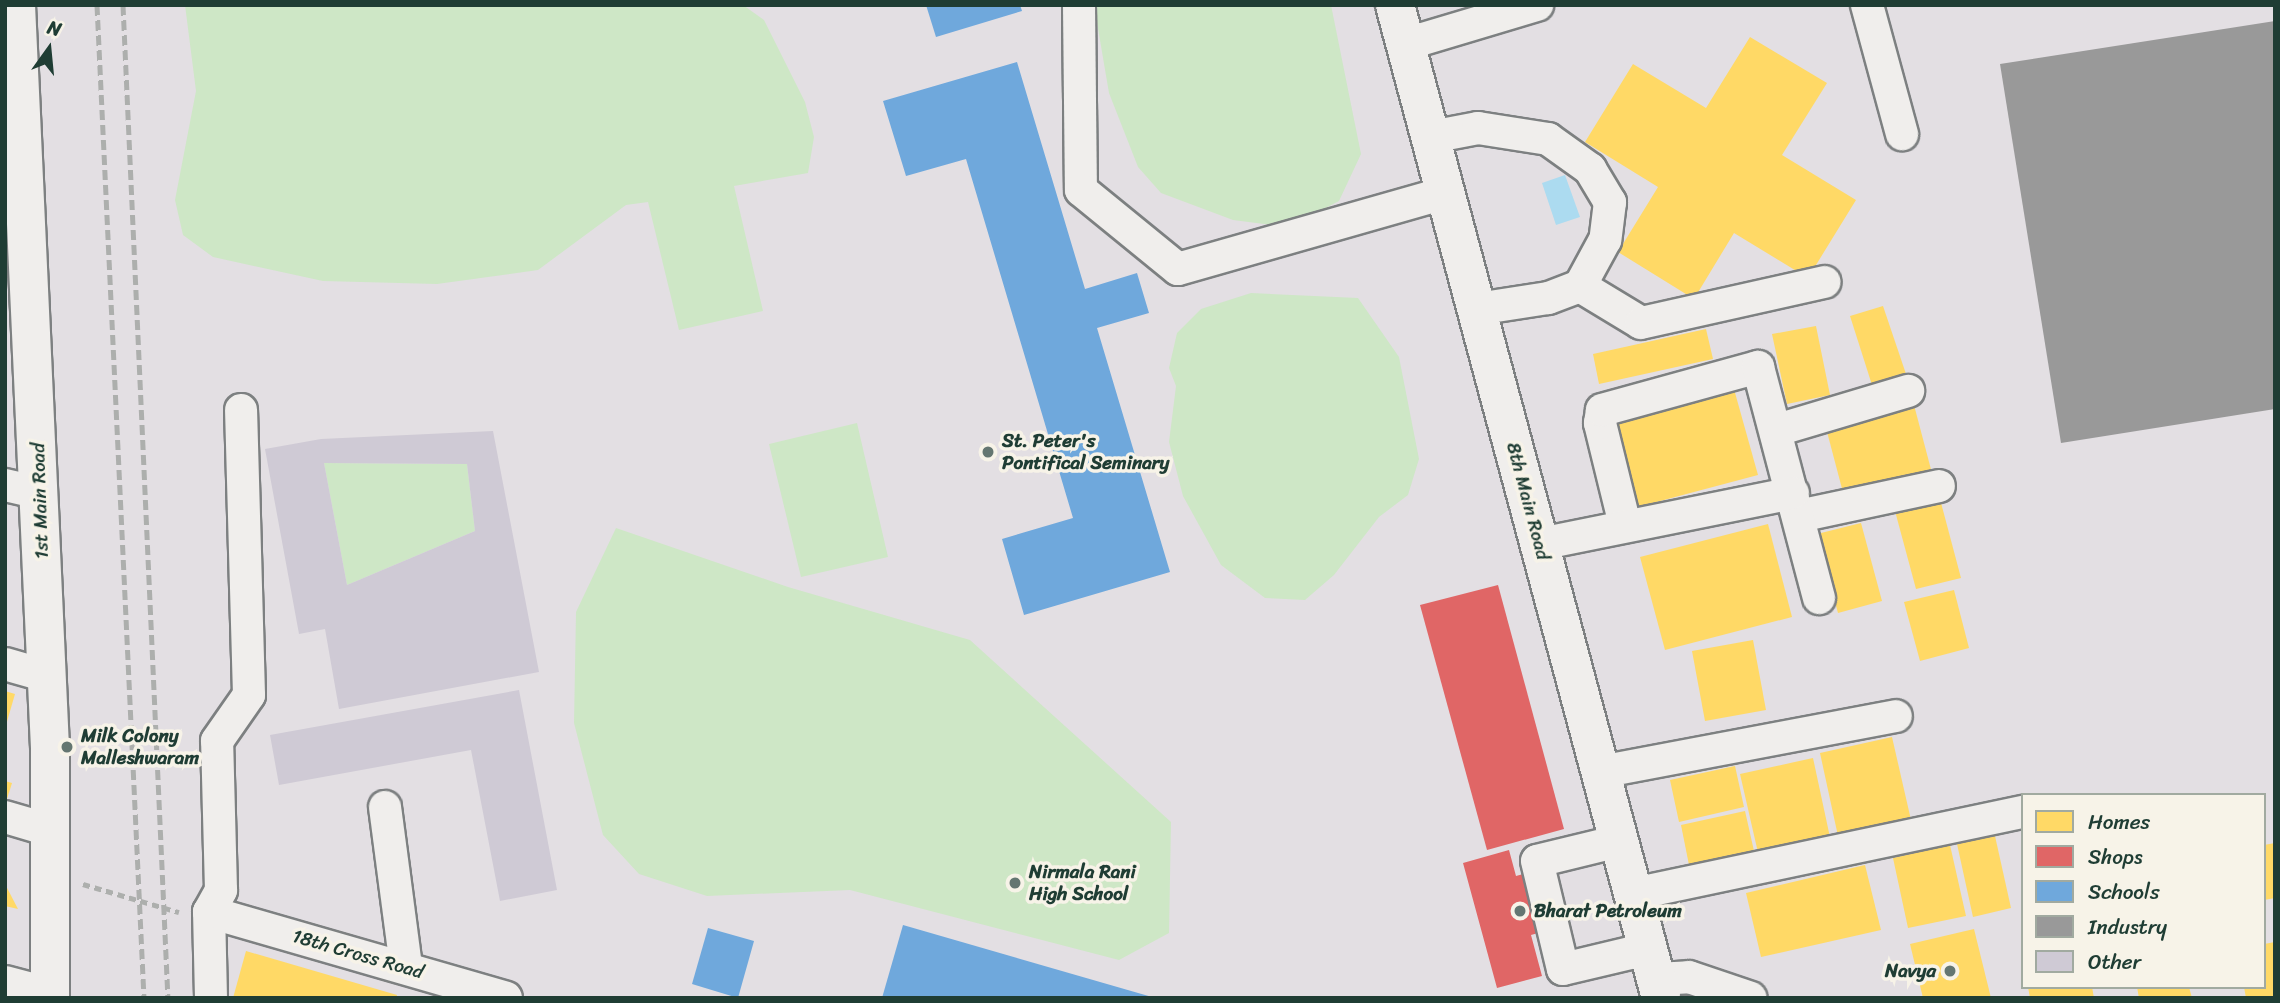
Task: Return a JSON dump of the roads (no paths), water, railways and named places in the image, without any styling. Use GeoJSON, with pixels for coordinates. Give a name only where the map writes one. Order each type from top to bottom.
{"type":"FeatureCollection","features":[{"type":"Feature","properties":{"kind":"main road","name":"1st Main Road"},"geometry":{"type":"LineString","coordinates":[[16,5],[22,489],[47,676],[46,829],[50,996]]}},
{"type":"Feature","properties":{"kind":"main road","name":"8th Main Road"},"geometry":{"type":"LineString","coordinates":[[1395,5],[1655,975]]}},
{"type":"Feature","properties":{"kind":"street"},"geometry":{"type":"LineString","coordinates":[[1079,5],[1081,190],[1178,270],[1444,194]]}},
{"type":"Feature","properties":{"kind":"street"},"geometry":{"type":"LineString","coordinates":[[1406,44],[1466,16],[1537,5]]}},
{"type":"Feature","properties":{"kind":"street"},"geometry":{"type":"LineString","coordinates":[[1867,5],[1902,134]]}},
{"type":"Feature","properties":{"kind":"street"},"geometry":{"type":"LineString","coordinates":[[1431,137],[1478,128],[1518,133],[1566,147],[1590,169],[1610,202],[1605,240],[1580,286],[1548,298],[1477,309]]}},
{"type":"Feature","properties":{"kind":"street"},"geometry":{"type":"LineString","coordinates":[[1580,286],[1641,323],[1824,282]]}},
{"type":"Feature","properties":{"kind":"street"},"geometry":{"type":"LineString","coordinates":[[1625,525],[1600,423],[1606,406],[1758,367],[1777,430],[1819,598]]}},
{"type":"Feature","properties":{"kind":"street"},"geometry":{"type":"LineString","coordinates":[[1777,430],[1908,391]]}},
{"type":"Feature","properties":{"kind":"street"},"geometry":{"type":"LineString","coordinates":[[211,998],[209,917],[221,890],[217,741],[249,695],[241,410]]}},
{"type":"Feature","properties":{"kind":"street"},"geometry":{"type":"LineString","coordinates":[[1540,544],[1625,525],[1939,486]]}},
{"type":"Feature","properties":{"kind":"street"},"geometry":{"type":"LineString","coordinates":[[5,664],[47,676]]}},
{"type":"Feature","properties":{"kind":"street"},"geometry":{"type":"LineString","coordinates":[[1600,772],[1896,716]]}},
{"type":"Feature","properties":{"kind":"street"},"geometry":{"type":"LineString","coordinates":[[385,807],[413,979]]}},
{"type":"Feature","properties":{"kind":"street"},"geometry":{"type":"LineString","coordinates":[[1633,894],[2021,812]]}},
{"type":"Feature","properties":{"kind":"street"},"geometry":{"type":"LineString","coordinates":[[5,817],[46,829]]}},
{"type":"Feature","properties":{"kind":"street"},"geometry":{"type":"LineString","coordinates":[[1619,841],[1537,861],[1563,969],[1689,977],[1751,998]]}},
{"type":"Feature","properties":{"kind":"street","name":"18th Cross Road"},"geometry":{"type":"LineString","coordinates":[[209,917],[413,979],[506,998]]}},
{"type":"Feature","properties":{"kind":"street"},"geometry":{"type":"LineString","coordinates":[[5,982],[50,996]]}},
{"type":"Feature","properties":{"kind":"water"},"geometry":{"type":"Polygon","coordinates":[[[1565,175],[1580,217],[1556,225],[1542,183],[1565,175]]]}},
{"type":"Feature","properties":{"kind":"railway"},"geometry":{"type":"LineString","coordinates":[[97,5],[144,998]]}},
{"type":"Feature","properties":{"kind":"railway"},"geometry":{"type":"LineString","coordinates":[[123,5],[168,998]]}},
{"type":"Feature","properties":{"kind":"place","name":"St. Peter's Pontifical Seminary"},"geometry":{"type":"Point","coordinates":[988,452]}},
{"type":"Feature","properties":{"kind":"place","name":"Milk Colony Malleshwaram"},"geometry":{"type":"Point","coordinates":[67,747]}},
{"type":"Feature","properties":{"kind":"place","name":"Nirmala Rani High School"},"geometry":{"type":"Point","coordinates":[1015,883]}},
{"type":"Feature","properties":{"kind":"place","name":"Bharat Petroleum"},"geometry":{"type":"Point","coordinates":[1520,911]}},
{"type":"Feature","properties":{"kind":"place","name":"Navya"},"geometry":{"type":"Point","coordinates":[1950,971]}}]}
